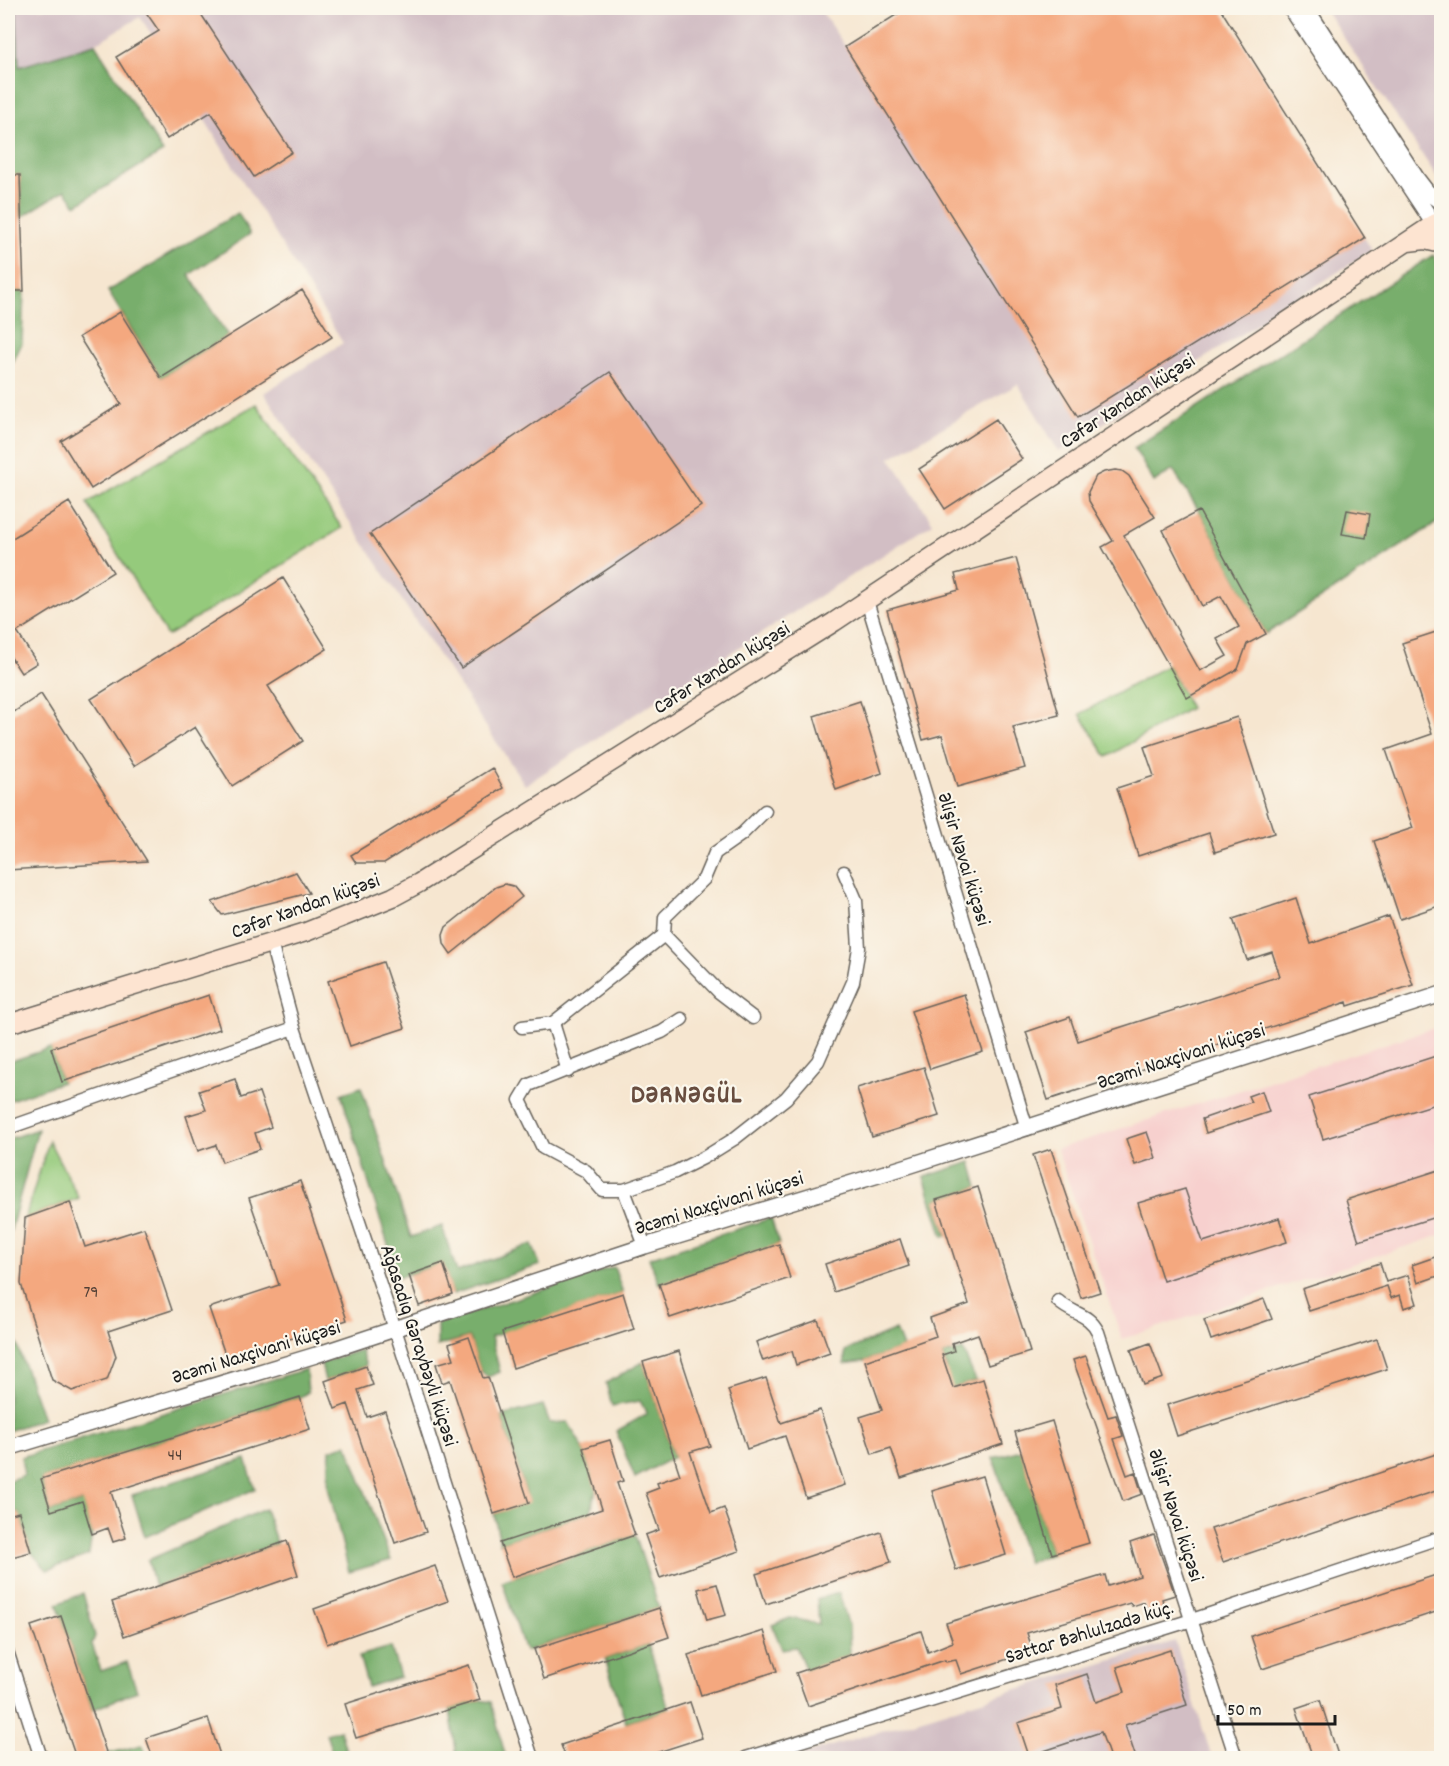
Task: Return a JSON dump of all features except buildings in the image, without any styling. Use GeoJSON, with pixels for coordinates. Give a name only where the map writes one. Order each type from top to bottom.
{"type":"FeatureCollection","features":[{"type":"Feature","properties":{"kind":"main road","name":"Cəfər Xəndan küçəsi"},"geometry":{"type":"LineString","coordinates":[[8,1024],[306,932],[393,897],[419,883],[867,600],[1407,242],[1439,226]]}},
{"type":"Feature","properties":{"kind":"main road"},"geometry":{"type":"LineString","coordinates":[[1407,242],[1425,240],[1442,244]]}},
{"type":"Feature","properties":{"kind":"street"},"geometry":{"type":"LineString","coordinates":[[1291,8],[1439,226]]}},
{"type":"Feature","properties":{"kind":"street"},"geometry":{"type":"LineString","coordinates":[[1306,8],[1422,186],[1441,202]]}},
{"type":"Feature","properties":{"kind":"street","name":"Əlişir Nəvai küçəsi"},"geometry":{"type":"LineString","coordinates":[[867,600],[1027,1129]]}},
{"type":"Feature","properties":{"kind":"street"},"geometry":{"type":"LineString","coordinates":[[753,1018],[719,993],[664,935],[665,917],[704,879],[715,853],[742,834],[765,811]]}},
{"type":"Feature","properties":{"kind":"street"},"geometry":{"type":"LineString","coordinates":[[682,1018],[662,1032],[529,1085],[520,1100],[543,1148],[586,1171],[602,1190],[624,1190],[675,1172],[705,1157],[786,1098],[818,1061],[853,982],[859,948],[856,900],[844,872]]}},
{"type":"Feature","properties":{"kind":"street"},"geometry":{"type":"LineString","coordinates":[[522,1027],[553,1023],[664,935]]}},
{"type":"Feature","properties":{"kind":"street","name":"Ağasadıq Gəraybəyli küçəsi"},"geometry":{"type":"LineString","coordinates":[[271,943],[294,1028],[395,1329],[532,1758]]}},
{"type":"Feature","properties":{"kind":"street","name":"Əcəmi Naxçivani küçəsi"},"geometry":{"type":"LineString","coordinates":[[8,1448],[395,1329],[645,1246],[1027,1129],[1442,994]]}},
{"type":"Feature","properties":{"kind":"street"},"geometry":{"type":"LineString","coordinates":[[553,1023],[568,1071]]}},
{"type":"Feature","properties":{"kind":"street"},"geometry":{"type":"LineString","coordinates":[[8,1128],[294,1028]]}},
{"type":"Feature","properties":{"kind":"street"},"geometry":{"type":"LineString","coordinates":[[624,1190],[645,1246]]}},
{"type":"Feature","properties":{"kind":"street","name":"Əlişir Nəvai küçəsi"},"geometry":{"type":"LineString","coordinates":[[1058,1301],[1066,1308],[1090,1319],[1098,1332],[1236,1758]]}},
{"type":"Feature","properties":{"kind":"street","name":"Səttar Bəhlulzadə küç."},"geometry":{"type":"LineString","coordinates":[[746,1758],[1191,1620],[1442,1537]]}},
{"type":"Feature","properties":{"kind":"street"},"geometry":{"type":"LineString","coordinates":[[8,1654],[42,1758]]}},
{"type":"Feature","properties":{"kind":"shaded area"},"geometry":{"type":"Polygon","coordinates":[[[16,8],[819,8],[845,46],[907,8],[1220,8],[1372,250],[1059,452],[1018,384],[890,458],[933,523],[525,785],[264,393],[343,343],[152,35],[140,17],[95,44],[19,67],[16,8]]]}},
{"type":"Feature","properties":{"kind":"shaded area"},"geometry":{"type":"Polygon","coordinates":[[[1324,8],[1441,8],[1441,183],[1324,8]]]}},
{"type":"Feature","properties":{"kind":"shaded area"},"geometry":{"type":"Polygon","coordinates":[[[1441,1026],[1441,1235],[1122,1339],[1057,1149],[1441,1026]]]}},
{"type":"Feature","properties":{"kind":"shaded area"},"geometry":{"type":"Polygon","coordinates":[[[1175,1641],[1212,1758],[792,1758],[1175,1641]]]}},
{"type":"Feature","properties":{"kind":"green space"},"geometry":{"type":"Polygon","coordinates":[[[8,8],[16,8],[19,67],[95,44],[163,152],[76,205],[65,190],[22,217],[20,175],[8,175],[8,8]]]}},
{"type":"Feature","properties":{"kind":"green space"},"geometry":{"type":"Polygon","coordinates":[[[238,213],[250,234],[189,275],[228,336],[161,378],[108,291],[238,213]]]}},
{"type":"Feature","properties":{"kind":"green space"},"geometry":{"type":"Polygon","coordinates":[[[1433,255],[1442,270],[1441,520],[1266,634],[1199,511],[1173,470],[1154,482],[1134,448],[1433,255]]]}},
{"type":"Feature","properties":{"kind":"green space"},"geometry":{"type":"Polygon","coordinates":[[[8,291],[24,291],[22,343],[13,362],[8,362],[8,291]]]}},
{"type":"Feature","properties":{"kind":"green space"},"geometry":{"type":"Polygon","coordinates":[[[256,404],[342,528],[167,636],[87,503],[256,404]]]}},
{"type":"Feature","properties":{"kind":"green space"},"geometry":{"type":"Polygon","coordinates":[[[1168,665],[1190,708],[1107,757],[1080,714],[1168,665]]]}},
{"type":"Feature","properties":{"kind":"green space"},"geometry":{"type":"Polygon","coordinates":[[[51,1048],[62,1082],[8,1101],[8,1062],[51,1048]]]}},
{"type":"Feature","properties":{"kind":"green space"},"geometry":{"type":"Polygon","coordinates":[[[361,1087],[411,1237],[442,1226],[457,1272],[532,1244],[540,1265],[453,1294],[443,1264],[398,1277],[341,1094],[361,1087]]]}},
{"type":"Feature","properties":{"kind":"green space"},"geometry":{"type":"Polygon","coordinates":[[[38,1129],[8,1240],[8,1139],[38,1129]]]}},
{"type":"Feature","properties":{"kind":"green space"},"geometry":{"type":"Polygon","coordinates":[[[49,1141],[79,1198],[25,1218],[49,1141]]]}},
{"type":"Feature","properties":{"kind":"green space"},"geometry":{"type":"Polygon","coordinates":[[[971,1162],[978,1187],[936,1200],[947,1236],[943,1237],[924,1177],[971,1162]]]}},
{"type":"Feature","properties":{"kind":"green space"},"geometry":{"type":"Polygon","coordinates":[[[771,1218],[779,1244],[659,1284],[649,1258],[771,1218]]]}},
{"type":"Feature","properties":{"kind":"green space"},"geometry":{"type":"Polygon","coordinates":[[[614,1267],[623,1293],[491,1337],[500,1372],[488,1377],[480,1370],[469,1337],[437,1346],[437,1324],[614,1267]]]}},
{"type":"Feature","properties":{"kind":"green space"},"geometry":{"type":"Polygon","coordinates":[[[12,1330],[43,1419],[8,1431],[8,1332],[12,1330]]]}},
{"type":"Feature","properties":{"kind":"green space"},"geometry":{"type":"Polygon","coordinates":[[[896,1330],[903,1348],[865,1361],[845,1364],[845,1351],[896,1330]]]}},
{"type":"Feature","properties":{"kind":"green space"},"geometry":{"type":"Polygon","coordinates":[[[361,1350],[366,1366],[325,1381],[321,1363],[361,1350]]]}},
{"type":"Feature","properties":{"kind":"green space"},"geometry":{"type":"Polygon","coordinates":[[[963,1350],[976,1381],[883,1410],[876,1392],[947,1368],[942,1355],[963,1350]]]}},
{"type":"Feature","properties":{"kind":"green space"},"geometry":{"type":"Polygon","coordinates":[[[643,1362],[674,1457],[635,1478],[616,1431],[647,1414],[640,1401],[612,1406],[606,1383],[643,1362]]]}},
{"type":"Feature","properties":{"kind":"green space"},"geometry":{"type":"Polygon","coordinates":[[[306,1369],[308,1392],[300,1397],[41,1479],[51,1511],[83,1501],[92,1534],[89,1555],[47,1570],[31,1552],[19,1512],[8,1515],[8,1481],[24,1475],[21,1457],[306,1369]]]}},
{"type":"Feature","properties":{"kind":"green space"},"geometry":{"type":"Polygon","coordinates":[[[543,1405],[550,1423],[568,1422],[583,1448],[596,1489],[591,1512],[500,1543],[494,1514],[529,1502],[501,1416],[543,1405]]]}},
{"type":"Feature","properties":{"kind":"green space"},"geometry":{"type":"Polygon","coordinates":[[[347,1444],[391,1560],[349,1572],[328,1486],[330,1450],[347,1444]]]}},
{"type":"Feature","properties":{"kind":"green space"},"geometry":{"type":"Polygon","coordinates":[[[1021,1450],[1052,1554],[1028,1563],[993,1458],[1021,1450]]]}},
{"type":"Feature","properties":{"kind":"green space"},"geometry":{"type":"Polygon","coordinates":[[[246,1459],[255,1489],[145,1537],[132,1495],[246,1459]]]}},
{"type":"Feature","properties":{"kind":"green space"},"geometry":{"type":"Polygon","coordinates":[[[265,1509],[277,1544],[155,1587],[148,1560],[265,1509]]]}},
{"type":"Feature","properties":{"kind":"green space"},"geometry":{"type":"Polygon","coordinates":[[[635,1535],[659,1608],[525,1651],[502,1581],[635,1535]]]}},
{"type":"Feature","properties":{"kind":"green space"},"geometry":{"type":"Polygon","coordinates":[[[83,1593],[95,1636],[92,1644],[101,1671],[127,1662],[137,1691],[92,1710],[57,1604],[83,1593]]]}},
{"type":"Feature","properties":{"kind":"green space"},"geometry":{"type":"Polygon","coordinates":[[[839,1593],[849,1627],[850,1655],[806,1670],[796,1647],[782,1649],[772,1625],[790,1618],[819,1624],[817,1599],[839,1593]]]}},
{"type":"Feature","properties":{"kind":"green space"},"geometry":{"type":"Polygon","coordinates":[[[648,1644],[669,1709],[626,1723],[605,1659],[648,1644]]]}},
{"type":"Feature","properties":{"kind":"green space"},"geometry":{"type":"Polygon","coordinates":[[[391,1647],[400,1677],[368,1687],[359,1656],[391,1647]]]}},
{"type":"Feature","properties":{"kind":"green space"},"geometry":{"type":"Polygon","coordinates":[[[480,1700],[491,1702],[506,1758],[457,1758],[450,1709],[480,1700]]]}},
{"type":"Feature","properties":{"kind":"green space"},"geometry":{"type":"Polygon","coordinates":[[[340,1730],[348,1758],[334,1758],[326,1734],[340,1730]]]}},
{"type":"Feature","properties":{"kind":"green space"},"geometry":{"type":"Polygon","coordinates":[[[142,1745],[147,1758],[108,1758],[107,1754],[142,1745]]]}},
{"type":"Feature","properties":{"kind":"district","name":"DƏRNƏGÜL"},"geometry":{"type":"Point","coordinates":[687,1093]}}]}
